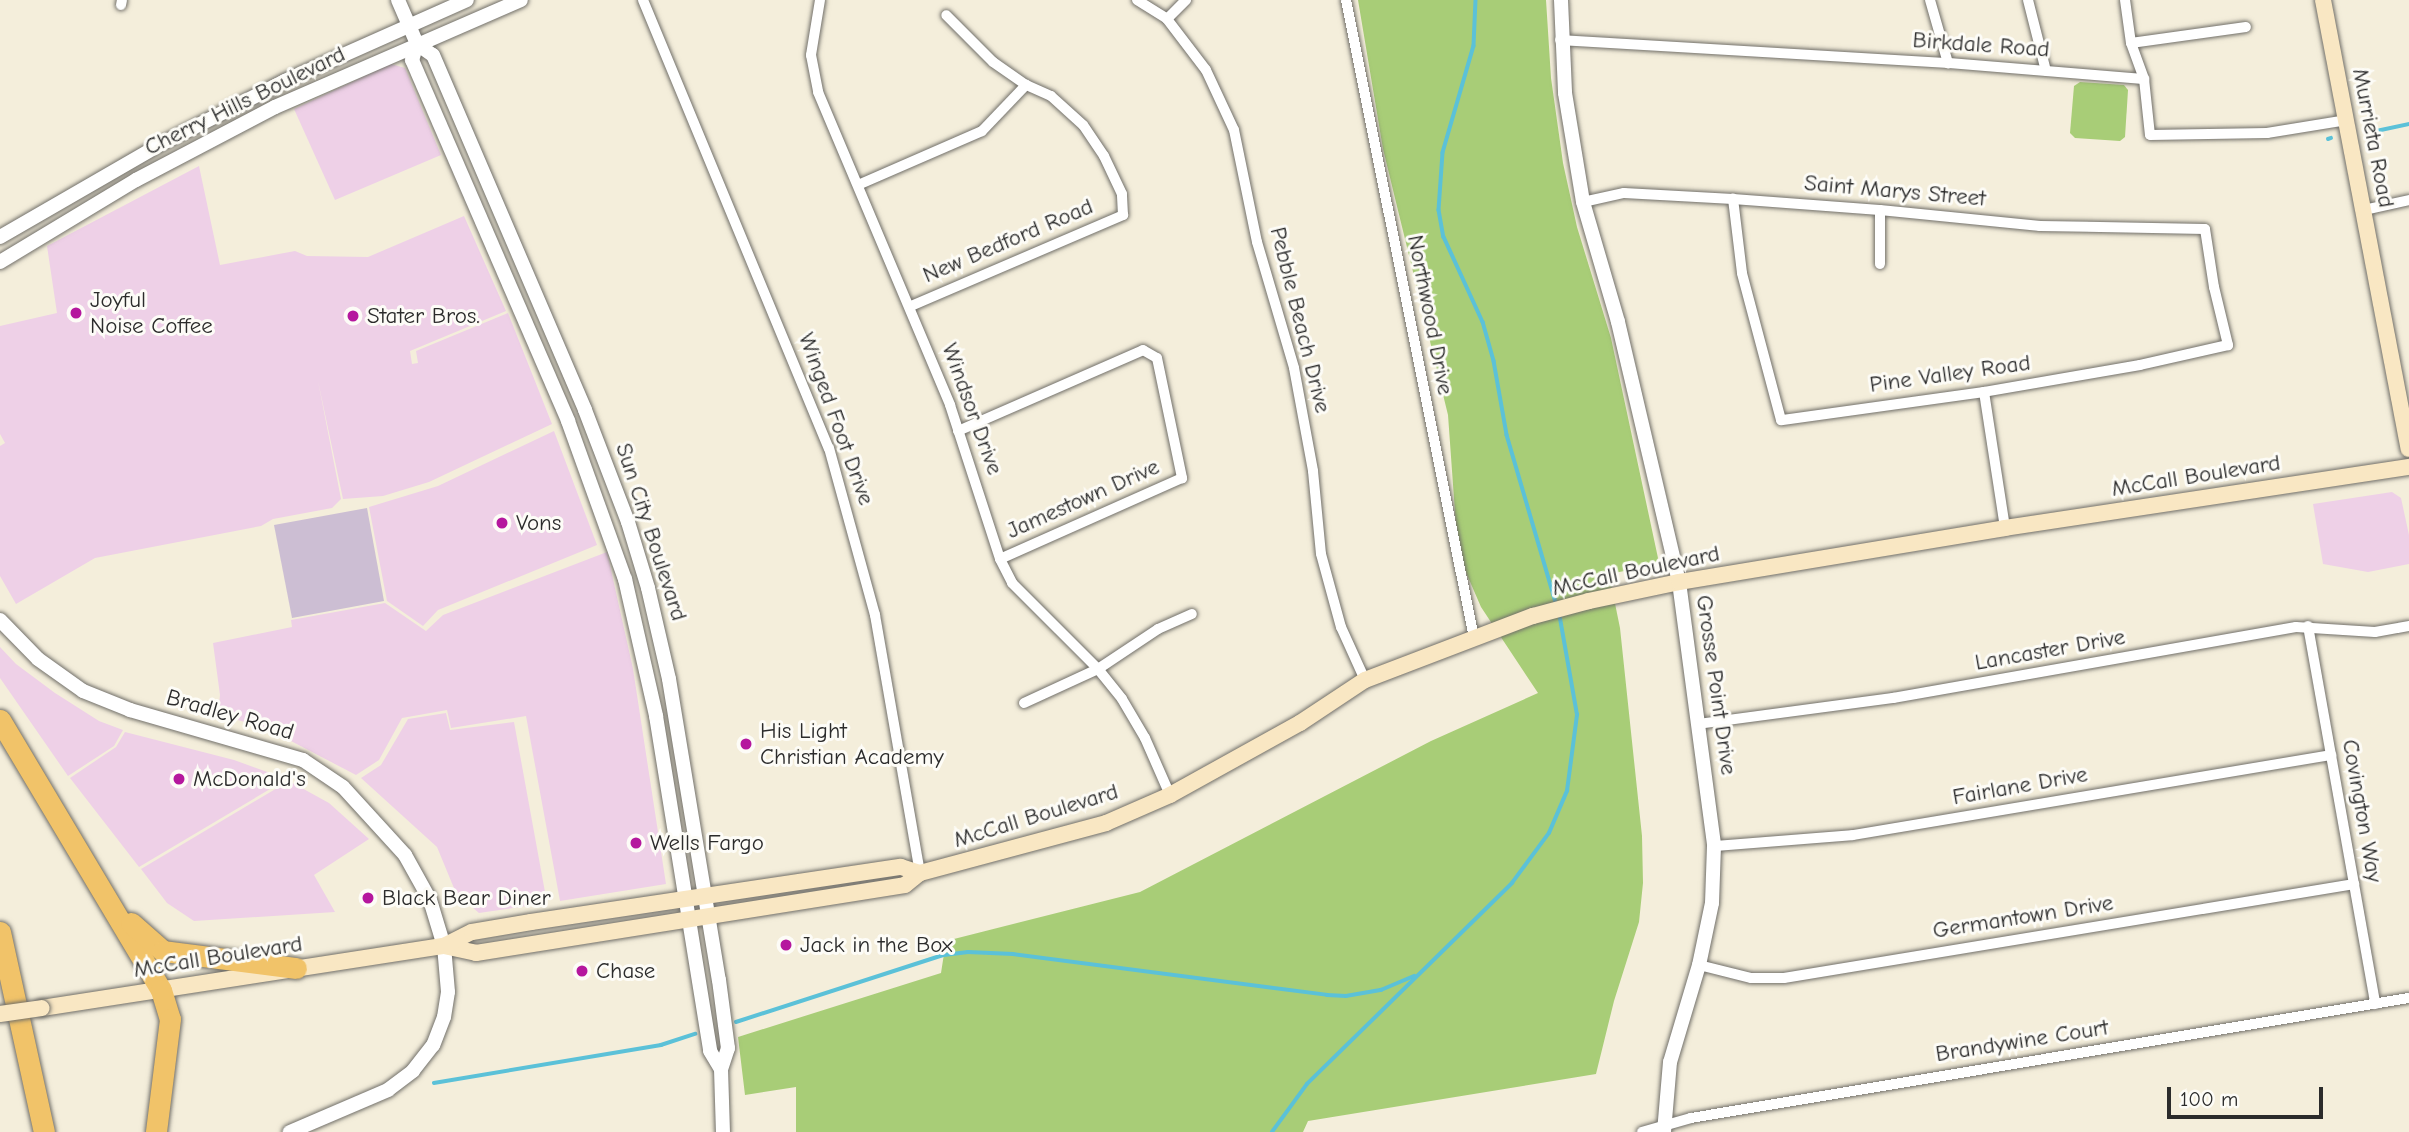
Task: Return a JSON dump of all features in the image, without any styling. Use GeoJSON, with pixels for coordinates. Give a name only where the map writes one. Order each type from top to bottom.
{"type":"FeatureCollection","features":[{"type":"Feature","properties":{"kind":"highway"},"geometry":{"type":"LineString","coordinates":[[0,720],[161,990],[170,1020],[156,1132]]}},
{"type":"Feature","properties":{"kind":"highway"},"geometry":{"type":"LineString","coordinates":[[107,897],[141,934],[163,951],[296,968]]}},
{"type":"Feature","properties":{"kind":"highway"},"geometry":{"type":"LineString","coordinates":[[0,932],[44,1132]]}},
{"type":"Feature","properties":{"kind":"main road","name":"Murrieta Road"},"geometry":{"type":"LineString","coordinates":[[2323,0],[2409,449]]}},
{"type":"Feature","properties":{"kind":"main road","name":"McCall Boulevard"},"geometry":{"type":"LineString","coordinates":[[444,946],[476,953],[905,885],[920,873],[1106,822],[1170,795],[1300,723],[1365,680],[1534,616],[1589,601],[1679,582],[2005,528],[2409,467]]}},
{"type":"Feature","properties":{"kind":"main road","name":"McCall Boulevard"},"geometry":{"type":"LineString","coordinates":[[0,1014],[444,946],[472,932],[901,867],[920,873]]}},
{"type":"Feature","properties":{"kind":"street","name":"Sun City Boulevard"},"geometry":{"type":"LineString","coordinates":[[398,0],[417,44],[432,55],[585,410],[628,522],[660,634],[706,897],[728,1048],[721,1069],[723,1132]]}},
{"type":"Feature","properties":{"kind":"street","name":"Cherry Hills Boulevard"},"geometry":{"type":"LineString","coordinates":[[0,237],[161,144],[285,81],[467,0]]}},
{"type":"Feature","properties":{"kind":"street","name":"Cherry Hills Boulevard"},"geometry":{"type":"LineString","coordinates":[[0,262],[136,180],[275,107],[521,0]]}},
{"type":"Feature","properties":{"kind":"street","name":"Winged Foot Drive"},"geometry":{"type":"LineString","coordinates":[[643,0],[811,401],[835,467],[876,615],[920,873]]}},
{"type":"Feature","properties":{"kind":"street","name":"Windsor Drive"},"geometry":{"type":"LineString","coordinates":[[820,0],[811,55],[818,92],[911,306],[958,431],[1000,559],[1012,583],[1098,669],[1145,738],[1170,795]]}},
{"type":"Feature","properties":{"kind":"street","name":"Pebble Beach Drive"},"geometry":{"type":"LineString","coordinates":[[1137,0],[1167,19],[1206,70],[1234,130],[1257,242],[1294,368],[1313,471],[1321,554],[1340,627],[1365,680]]}},
{"type":"Feature","properties":{"kind":"street"},"geometry":{"type":"LineString","coordinates":[[1167,19],[1186,0]]}},
{"type":"Feature","properties":{"kind":"street","name":"Northwood Drive"},"geometry":{"type":"LineString","coordinates":[[1346,0],[1474,638]]}},
{"type":"Feature","properties":{"kind":"street","name":"Grosse Point Drive"},"geometry":{"type":"LineString","coordinates":[[1561,0],[1560,40],[1565,93],[1583,202],[1618,322],[1679,582],[1714,846],[1712,903],[1699,965],[1670,1062],[1664,1129]]}},
{"type":"Feature","properties":{"kind":"street"},"geometry":{"type":"LineString","coordinates":[[1930,0],[1948,63]]}},
{"type":"Feature","properties":{"kind":"street"},"geometry":{"type":"LineString","coordinates":[[2028,0],[2046,71]]}},
{"type":"Feature","properties":{"kind":"street"},"geometry":{"type":"LineString","coordinates":[[2125,0],[2131,43],[2144,79],[2150,135],[2267,133],[2347,120]]}},
{"type":"Feature","properties":{"kind":"street"},"geometry":{"type":"LineString","coordinates":[[858,185],[982,131],[1026,85],[993,62],[946,15]]}},
{"type":"Feature","properties":{"kind":"street"},"geometry":{"type":"LineString","coordinates":[[2131,43],[2246,27]]}},
{"type":"Feature","properties":{"kind":"street","name":"Birkdale Road"},"geometry":{"type":"LineString","coordinates":[[1560,40],[1948,63],[2144,79]]}},
{"type":"Feature","properties":{"kind":"street","name":"Sun City Boulevard"},"geometry":{"type":"LineString","coordinates":[[417,44],[412,60],[568,421],[616,547],[650,680],[710,1051],[721,1069]]}},
{"type":"Feature","properties":{"kind":"street","name":"New Bedford Road"},"geometry":{"type":"LineString","coordinates":[[911,306],[1123,215],[1122,194],[1104,156],[1083,125],[1051,96],[1026,85]]}},
{"type":"Feature","properties":{"kind":"street","name":"Saint Marys Street"},"geometry":{"type":"LineString","coordinates":[[1583,202],[1624,193],[1880,210],[2040,226],[2205,229]]}},
{"type":"Feature","properties":{"kind":"street","name":"Pine Valley Road"},"geometry":{"type":"LineString","coordinates":[[1733,199],[1742,273],[1781,419],[1984,392],[2140,365],[2228,345],[2214,287],[2205,229]]}},
{"type":"Feature","properties":{"kind":"street"},"geometry":{"type":"LineString","coordinates":[[2364,210],[2409,200]]}},
{"type":"Feature","properties":{"kind":"street"},"geometry":{"type":"LineString","coordinates":[[1880,210],[1880,264]]}},
{"type":"Feature","properties":{"kind":"street","name":"Jamestown Drive"},"geometry":{"type":"LineString","coordinates":[[958,431],[1143,350],[1157,358],[1182,478],[1000,559]]}},
{"type":"Feature","properties":{"kind":"street"},"geometry":{"type":"LineString","coordinates":[[1984,392],[2005,528]]}},
{"type":"Feature","properties":{"kind":"street"},"geometry":{"type":"LineString","coordinates":[[1024,703],[1098,669],[1158,629],[1192,614]]}},
{"type":"Feature","properties":{"kind":"street","name":"Bradley Road"},"geometry":{"type":"LineString","coordinates":[[0,620],[38,659],[83,691],[130,710],[303,760],[342,787],[405,855],[430,900],[444,946],[448,992],[444,1017],[433,1045],[413,1071],[388,1090],[290,1132]]}},
{"type":"Feature","properties":{"kind":"street","name":"Lancaster Drive"},"geometry":{"type":"LineString","coordinates":[[1698,724],[1893,698],[2308,626],[2375,632],[2409,626]]}},
{"type":"Feature","properties":{"kind":"street","name":"Covington Way"},"geometry":{"type":"LineString","coordinates":[[2308,626],[2375,1004]]}},
{"type":"Feature","properties":{"kind":"street","name":"Fairlane Drive"},"geometry":{"type":"LineString","coordinates":[[1714,846],[1853,835],[2331,755]]}},
{"type":"Feature","properties":{"kind":"street","name":"Germantown Drive"},"geometry":{"type":"LineString","coordinates":[[1699,965],[1751,978],[1784,978],[2354,884]]}},
{"type":"Feature","properties":{"kind":"street","name":"Brandywine Court"},"geometry":{"type":"LineString","coordinates":[[1642,1132],[1664,1129],[1691,1118],[2409,998]]}},
{"type":"Feature","properties":{"kind":"shaded area"},"geometry":{"type":"Polygon","coordinates":[[[391,64],[405,68],[441,155],[335,200],[294,109],[391,64]]]}},
{"type":"Feature","properties":{"kind":"shaded area"},"geometry":{"type":"Polygon","coordinates":[[[199,166],[220,265],[295,251],[307,256],[368,257],[464,216],[506,311],[410,351],[412,364],[418,363],[416,351],[508,313],[552,424],[429,482],[383,496],[343,499],[318,381],[341,499],[332,508],[273,519],[261,526],[95,558],[16,604],[0,576],[0,446],[5,443],[0,434],[0,326],[57,313],[47,246],[199,166]]]}},
{"type":"Feature","properties":{"kind":"shaded area"},"geometry":{"type":"Polygon","coordinates":[[[554,431],[597,545],[438,610],[423,626],[387,601],[369,507],[438,486],[554,431]]]}},
{"type":"Feature","properties":{"kind":"shaded area"},"geometry":{"type":"Polygon","coordinates":[[[2392,492],[2401,498],[2409,535],[2409,564],[2368,572],[2323,564],[2313,504],[2392,492]]]}},
{"type":"Feature","properties":{"kind":"shaded area"},"geometry":{"type":"Polygon","coordinates":[[[367,508],[384,601],[292,618],[274,525],[367,508]]]}},
{"type":"Feature","properties":{"kind":"shaded area"},"geometry":{"type":"Polygon","coordinates":[[[607,552],[633,669],[666,884],[560,901],[526,716],[451,728],[447,710],[402,718],[379,760],[356,775],[268,729],[218,714],[220,695],[213,643],[292,627],[291,620],[385,603],[426,631],[443,615],[607,552]]]}},
{"type":"Feature","properties":{"kind":"shaded area"},"geometry":{"type":"Polygon","coordinates":[[[0,647],[16,664],[55,693],[99,721],[123,730],[114,746],[68,776],[0,678],[0,647]]]}},
{"type":"Feature","properties":{"kind":"shaded area"},"geometry":{"type":"Polygon","coordinates":[[[446,713],[450,730],[514,722],[547,903],[479,913],[456,893],[437,847],[361,778],[381,765],[408,719],[446,713]]]}},
{"type":"Feature","properties":{"kind":"shaded area"},"geometry":{"type":"Polygon","coordinates":[[[125,732],[234,760],[287,779],[139,867],[70,778],[116,747],[125,732]]]}},
{"type":"Feature","properties":{"kind":"shaded area"},"geometry":{"type":"Polygon","coordinates":[[[289,781],[329,803],[369,839],[314,875],[335,912],[194,921],[167,903],[141,869],[289,781]]]}},
{"type":"Feature","properties":{"kind":"green space"},"geometry":{"type":"Polygon","coordinates":[[[1358,0],[1546,0],[1551,78],[1563,163],[1577,227],[1611,338],[1658,558],[1655,565],[1609,574],[1620,628],[1642,836],[1643,883],[1639,922],[1614,1001],[1596,1074],[1308,1121],[1303,1132],[796,1132],[796,1087],[745,1095],[738,1037],[941,973],[946,941],[1140,892],[1431,741],[1538,693],[1481,607],[1458,554],[1448,415],[1383,149],[1358,0]]]}},
{"type":"Feature","properties":{"kind":"green space"},"geometry":{"type":"Polygon","coordinates":[[[2080,82],[2124,85],[2128,90],[2125,137],[2120,141],[2075,138],[2070,133],[2074,86],[2080,82]]]}},
{"type":"Feature","properties":{"kind":"waterway"},"geometry":{"type":"LineString","coordinates":[[1476,0],[1474,46],[1443,153],[1439,210],[1444,237],[1483,322],[1494,361],[1507,435],[1557,606]]}},
{"type":"Feature","properties":{"kind":"waterway"},"geometry":{"type":"LineString","coordinates":[[2367,133],[2409,124]]}},
{"type":"Feature","properties":{"kind":"waterway"},"geometry":{"type":"LineString","coordinates":[[1272,1132],[1307,1084],[1512,883],[1549,833],[1567,791],[1577,715],[1559,613]]}},
{"type":"Feature","properties":{"kind":"waterway"},"geometry":{"type":"LineString","coordinates":[[736,1022],[944,955],[968,952],[1013,954],[1327,995],[1346,996],[1381,990],[1414,976]]}},
{"type":"Feature","properties":{"kind":"waterway"},"geometry":{"type":"LineString","coordinates":[[434,1083],[661,1045],[695,1034]]}},
{"type":"Feature","properties":{"kind":"place","name":"Joyful Noise Coffee"},"geometry":{"type":"Point","coordinates":[76,313]}},
{"type":"Feature","properties":{"kind":"place","name":"Stater Bros."},"geometry":{"type":"Point","coordinates":[353,316]}},
{"type":"Feature","properties":{"kind":"place","name":"Vons"},"geometry":{"type":"Point","coordinates":[502,523]}},
{"type":"Feature","properties":{"kind":"place","name":"His Light Christian Academy"},"geometry":{"type":"Point","coordinates":[746,744]}},
{"type":"Feature","properties":{"kind":"place","name":"McDonald's"},"geometry":{"type":"Point","coordinates":[179,779]}},
{"type":"Feature","properties":{"kind":"place","name":"Wells Fargo"},"geometry":{"type":"Point","coordinates":[636,843]}},
{"type":"Feature","properties":{"kind":"place","name":"Black Bear Diner"},"geometry":{"type":"Point","coordinates":[368,898]}},
{"type":"Feature","properties":{"kind":"place","name":"Jack in the Box"},"geometry":{"type":"Point","coordinates":[786,945]}},
{"type":"Feature","properties":{"kind":"place","name":"Chase"},"geometry":{"type":"Point","coordinates":[582,971]}}]}
